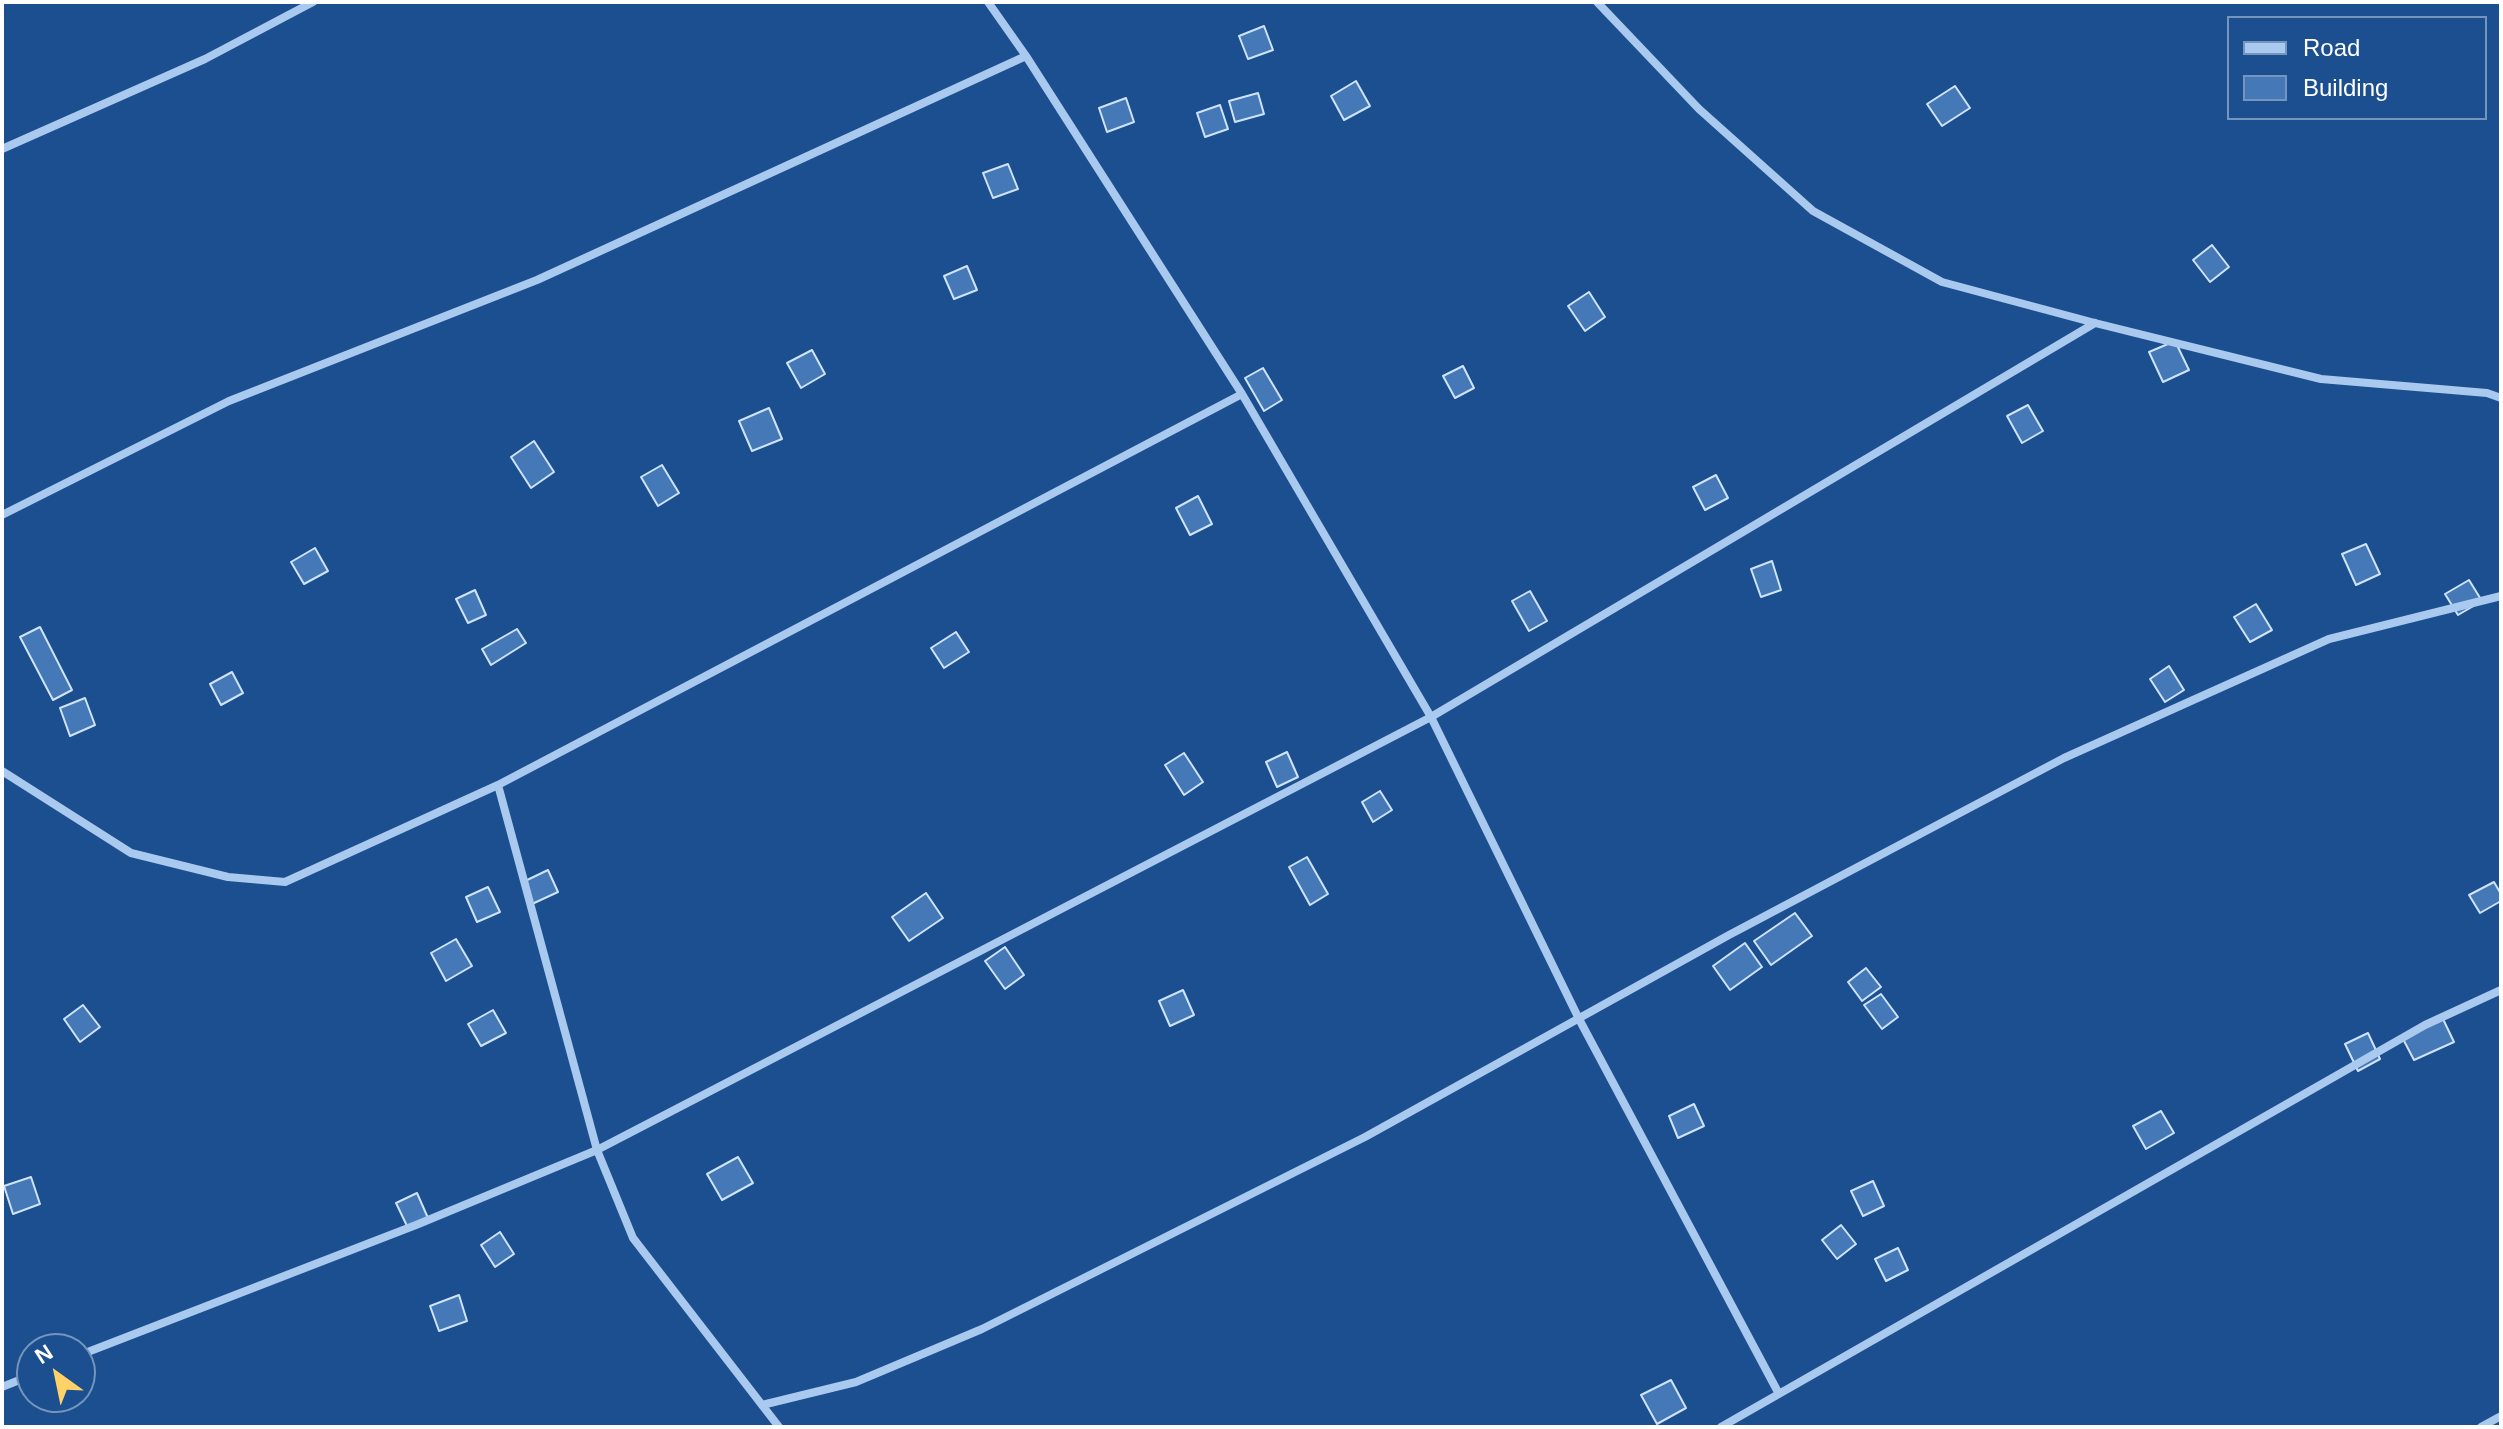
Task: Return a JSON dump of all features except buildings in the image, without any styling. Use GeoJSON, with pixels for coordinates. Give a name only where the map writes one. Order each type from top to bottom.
{"type":"FeatureCollection","features":[{"type":"Feature","properties":{"kind":"street"},"geometry":{"type":"LineString","coordinates":[[2,149],[205,59],[313,2]]}},
{"type":"Feature","properties":{"kind":"street"},"geometry":{"type":"LineString","coordinates":[[988,2],[1026,56],[1242,394],[1431,717],[1579,1019],[1779,1394]]}},
{"type":"Feature","properties":{"kind":"street"},"geometry":{"type":"LineString","coordinates":[[1597,2],[1699,109],[1813,211],[1942,282],[2321,379],[2487,393],[2501,398]]}},
{"type":"Feature","properties":{"kind":"street"},"geometry":{"type":"LineString","coordinates":[[2,515],[229,401],[537,280],[1026,56]]}},
{"type":"Feature","properties":{"kind":"street"},"geometry":{"type":"LineString","coordinates":[[96,1349],[416,1225],[597,1150],[1431,717],[2095,323]]}},
{"type":"Feature","properties":{"kind":"street"},"geometry":{"type":"LineString","coordinates":[[2,771],[131,853],[228,877],[285,882],[498,785],[1242,394]]}},
{"type":"Feature","properties":{"kind":"street"},"geometry":{"type":"LineString","coordinates":[[762,1405],[856,1382],[982,1329],[1365,1137],[1729,935],[2064,758],[2329,639],[2501,596]]}},
{"type":"Feature","properties":{"kind":"street"},"geometry":{"type":"LineString","coordinates":[[498,785],[597,1150],[633,1238],[779,1427]]}},
{"type":"Feature","properties":{"kind":"street"},"geometry":{"type":"LineString","coordinates":[[1721,1427],[2425,1025],[2501,990]]}},
{"type":"Feature","properties":{"kind":"street"},"geometry":{"type":"LineString","coordinates":[[2481,1427],[2496,1421]]}}]}
